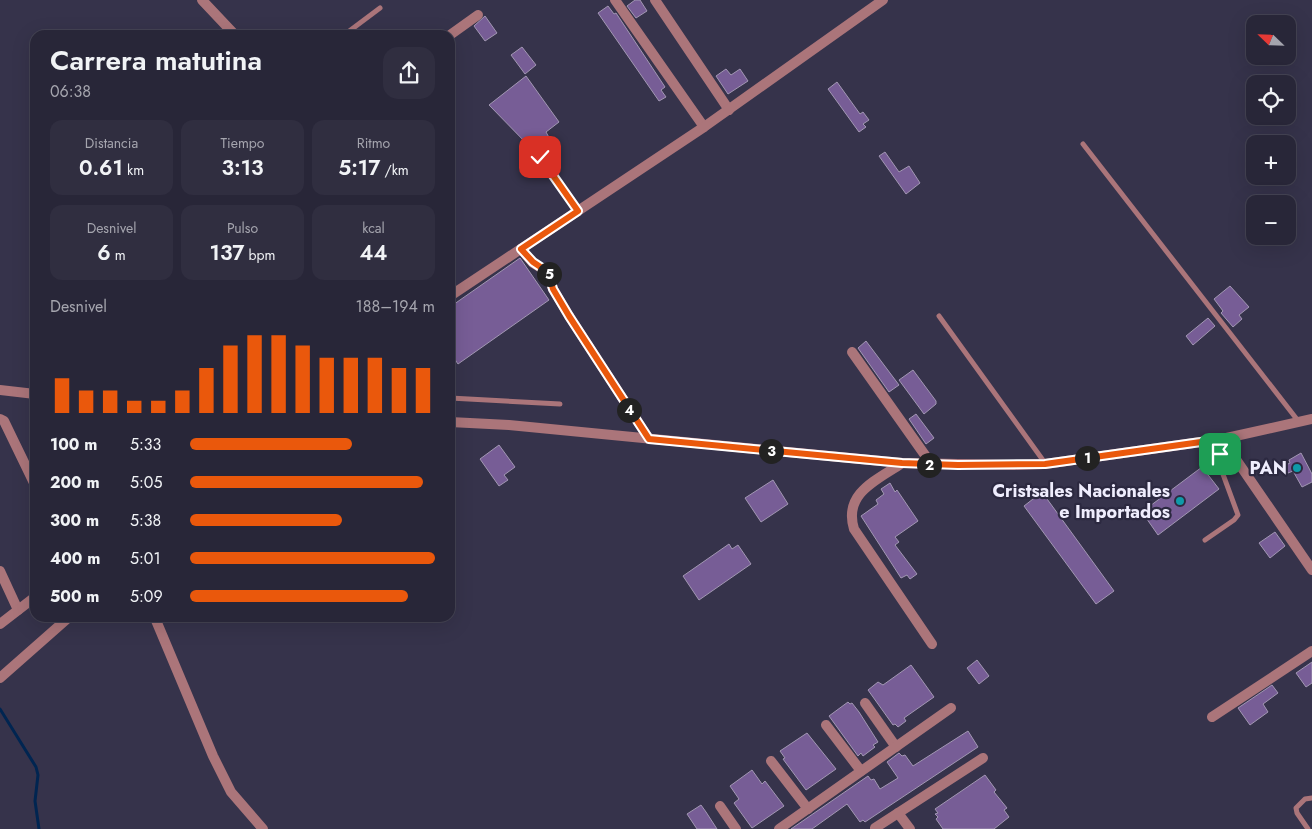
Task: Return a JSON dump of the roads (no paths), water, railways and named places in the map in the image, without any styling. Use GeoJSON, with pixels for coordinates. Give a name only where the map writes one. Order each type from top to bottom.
{"type":"FeatureCollection","features":[{"type":"Feature","properties":{"kind":"street"},"geometry":{"type":"LineString","coordinates":[[202,0],[230,30]]}},
{"type":"Feature","properties":{"kind":"street"},"geometry":{"type":"LineString","coordinates":[[615,0],[704,127]]}},
{"type":"Feature","properties":{"kind":"street"},"geometry":{"type":"LineString","coordinates":[[655,0],[729,110]]}},
{"type":"Feature","properties":{"kind":"street"},"geometry":{"type":"LineString","coordinates":[[455,293],[729,110],[883,0]]}},
{"type":"Feature","properties":{"kind":"street"},"geometry":{"type":"LineString","coordinates":[[455,31],[478,15]]}},
{"type":"Feature","properties":{"kind":"street"},"geometry":{"type":"LineString","coordinates":[[521,249],[533,262],[548,272],[553,289],[569,316],[649,439]]}},
{"type":"Feature","properties":{"kind":"street"},"geometry":{"type":"LineString","coordinates":[[852,352],[932,465]]}},
{"type":"Feature","properties":{"kind":"street"},"geometry":{"type":"LineString","coordinates":[[0,390],[30,393]]}},
{"type":"Feature","properties":{"kind":"street"},"geometry":{"type":"LineString","coordinates":[[0,419],[4,421],[30,475]]}},
{"type":"Feature","properties":{"kind":"street"},"geometry":{"type":"LineString","coordinates":[[455,422],[932,465],[1045,464],[1226,443],[1312,420]]}},
{"type":"Feature","properties":{"kind":"street"},"geometry":{"type":"LineString","coordinates":[[1226,443],[1312,570]]}},
{"type":"Feature","properties":{"kind":"street"},"geometry":{"type":"LineString","coordinates":[[902,463],[860,492],[853,504],[850,517],[854,529],[932,644]]}},
{"type":"Feature","properties":{"kind":"street"},"geometry":{"type":"LineString","coordinates":[[0,571],[18,610]]}},
{"type":"Feature","properties":{"kind":"street"},"geometry":{"type":"LineString","coordinates":[[0,624],[30,601]]}},
{"type":"Feature","properties":{"kind":"street"},"geometry":{"type":"LineString","coordinates":[[0,678],[63,622]]}},
{"type":"Feature","properties":{"kind":"street"},"geometry":{"type":"LineString","coordinates":[[157,622],[213,756],[231,792],[263,829]]}},
{"type":"Feature","properties":{"kind":"street"},"geometry":{"type":"LineString","coordinates":[[1212,717],[1312,651]]}},
{"type":"Feature","properties":{"kind":"street"},"geometry":{"type":"LineString","coordinates":[[865,703],[896,747]]}},
{"type":"Feature","properties":{"kind":"street"},"geometry":{"type":"LineString","coordinates":[[779,829],[951,708]]}},
{"type":"Feature","properties":{"kind":"street"},"geometry":{"type":"LineString","coordinates":[[826,725],[861,771]]}},
{"type":"Feature","properties":{"kind":"street"},"geometry":{"type":"LineString","coordinates":[[875,828],[983,758]]}},
{"type":"Feature","properties":{"kind":"street"},"geometry":{"type":"LineString","coordinates":[[771,761],[808,808]]}},
{"type":"Feature","properties":{"kind":"street"},"geometry":{"type":"LineString","coordinates":[[720,806],[736,829]]}},
{"type":"Feature","properties":{"kind":"street"},"geometry":{"type":"LineString","coordinates":[[898,813],[910,829]]}},
{"type":"Feature","properties":{"kind":"lane"},"geometry":{"type":"LineString","coordinates":[[351,30],[380,8]]}},
{"type":"Feature","properties":{"kind":"lane"},"geometry":{"type":"LineString","coordinates":[[1083,144],[1300,422]]}},
{"type":"Feature","properties":{"kind":"lane"},"geometry":{"type":"LineString","coordinates":[[540,157],[578,211]]}},
{"type":"Feature","properties":{"kind":"lane"},"geometry":{"type":"LineString","coordinates":[[939,316],[1045,464]]}},
{"type":"Feature","properties":{"kind":"lane"},"geometry":{"type":"LineString","coordinates":[[455,398],[560,404]]}},
{"type":"Feature","properties":{"kind":"lane"},"geometry":{"type":"LineString","coordinates":[[1205,540],[1234,520],[1238,515],[1217,458],[1226,443]]}},
{"type":"Feature","properties":{"kind":"lane"},"geometry":{"type":"LineString","coordinates":[[1308,829],[1297,813],[1296,808],[1306,799],[1312,798]]}},
{"type":"Feature","properties":{"kind":"waterway"},"geometry":{"type":"LineString","coordinates":[[0,709],[36,767],[38,775],[35,801],[39,829]]}},
{"type":"Feature","properties":{"kind":"place","name":"PAN"},"geometry":{"type":"Point","coordinates":[1297,468]}},
{"type":"Feature","properties":{"kind":"place","name":"Cristsales Nacionales e Importados"},"geometry":{"type":"Point","coordinates":[1180,501]}}]}
